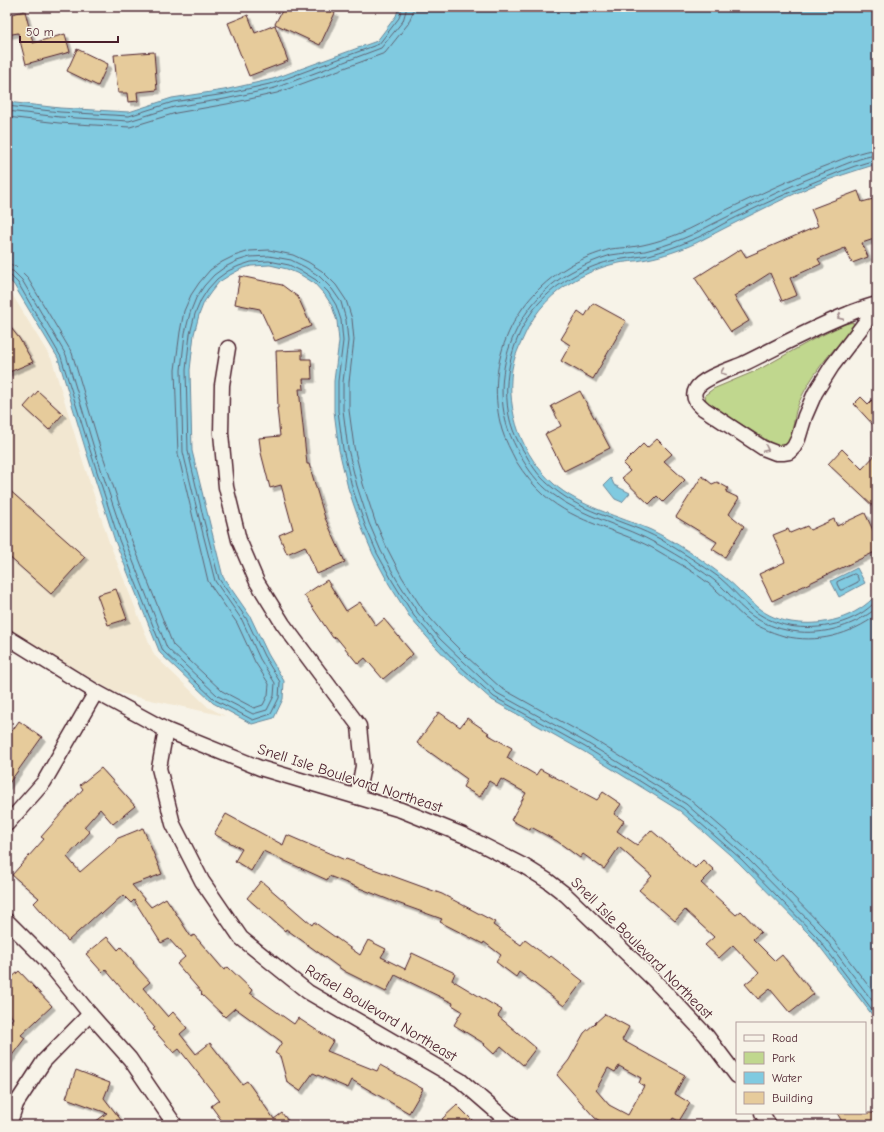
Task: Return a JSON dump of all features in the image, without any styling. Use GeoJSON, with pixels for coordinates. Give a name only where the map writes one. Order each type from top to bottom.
{"type":"FeatureCollection","features":[{"type":"Feature","properties":{"kind":"street"},"geometry":{"type":"LineString","coordinates":[[877,306],[832,366],[815,393],[805,416],[798,439],[794,447],[789,452],[776,453],[763,448],[704,409],[694,399],[695,390],[704,380],[743,364],[803,334],[848,314],[877,306]]}},
{"type":"Feature","properties":{"kind":"street"},"geometry":{"type":"LineString","coordinates":[[228,348],[222,385],[221,433],[226,487],[239,540],[257,582],[283,624],[359,726],[363,766],[357,797]]}},
{"type":"Feature","properties":{"kind":"street","name":"Snell Isle Boulevard Northeast"},"geometry":{"type":"LineString","coordinates":[[7,637],[96,692],[166,730],[260,768],[401,810],[463,835],[524,866],[548,881],[587,914],[674,1001],[706,1036],[736,1075]]}},
{"type":"Feature","properties":{"kind":"street"},"geometry":{"type":"LineString","coordinates":[[7,824],[44,782],[96,692]]}},
{"type":"Feature","properties":{"kind":"street","name":"Rafael Boulevard Northeast"},"geometry":{"type":"LineString","coordinates":[[166,730],[159,768],[173,824],[202,881],[241,938],[308,992],[460,1080],[512,1125]]}},
{"type":"Feature","properties":{"kind":"street"},"geometry":{"type":"LineString","coordinates":[[7,921],[46,960],[90,1014],[130,1059],[175,1125]]}},
{"type":"Feature","properties":{"kind":"street"},"geometry":{"type":"LineString","coordinates":[[9,1125],[16,1104],[44,1061],[90,1014]]}},
{"type":"Feature","properties":{"kind":"street"},"geometry":{"type":"LineString","coordinates":[[763,1114],[769,1125]]}},
{"type":"Feature","properties":{"kind":"shaded area"},"geometry":{"type":"Polygon","coordinates":[[[7,286],[52,360],[109,542],[154,655],[208,707],[225,716],[114,692],[7,628],[7,286]]]}},
{"type":"Feature","properties":{"kind":"green space"},"geometry":{"type":"Polygon","coordinates":[[[853,322],[854,329],[837,346],[805,389],[796,411],[789,441],[784,446],[782,447],[773,444],[706,402],[705,395],[713,389],[758,370],[812,340],[845,324],[853,322]]]}},
{"type":"Feature","properties":{"kind":"water"},"geometry":{"type":"Polygon","coordinates":[[[399,7],[877,7],[877,164],[810,187],[684,248],[653,258],[618,263],[594,270],[567,285],[552,296],[539,310],[529,326],[514,360],[511,385],[514,416],[525,446],[533,460],[554,484],[575,499],[587,505],[651,530],[679,545],[732,583],[753,604],[769,615],[791,622],[827,622],[849,615],[869,602],[877,594],[877,1023],[814,939],[738,862],[680,811],[583,751],[492,700],[456,668],[411,619],[389,584],[373,554],[361,526],[348,488],[339,450],[334,411],[334,381],[339,341],[337,321],[332,306],[325,295],[314,283],[287,269],[270,265],[251,266],[241,269],[219,282],[204,302],[199,315],[194,334],[190,370],[192,451],[223,577],[250,616],[268,654],[284,681],[283,699],[274,718],[252,724],[213,703],[160,653],[115,541],[58,358],[14,285],[7,277],[7,102],[60,108],[129,112],[172,98],[224,90],[273,79],[377,41],[396,16],[399,7]]]}},
{"type":"Feature","properties":{"kind":"water"},"geometry":{"type":"Polygon","coordinates":[[[611,478],[614,485],[630,493],[622,502],[615,499],[604,485],[611,478]]]}},
{"type":"Feature","properties":{"kind":"water"},"geometry":{"type":"Polygon","coordinates":[[[857,568],[865,583],[839,597],[831,581],[857,568]]]}},
{"type":"Feature","properties":{"kind":"building"},"geometry":{"type":"Polygon","coordinates":[[[284,7],[322,7],[335,13],[320,45],[275,24],[284,7]]]}},
{"type":"Feature","properties":{"kind":"building"},"geometry":{"type":"Polygon","coordinates":[[[25,11],[33,43],[65,34],[70,52],[26,64],[18,33],[7,35],[7,15],[25,11]]]}},
{"type":"Feature","properties":{"kind":"building"},"geometry":{"type":"Polygon","coordinates":[[[248,15],[255,33],[275,25],[288,61],[249,76],[228,23],[248,15]]]}},
{"type":"Feature","properties":{"kind":"building"},"geometry":{"type":"Polygon","coordinates":[[[77,49],[108,64],[98,86],[67,71],[77,49]]]}},
{"type":"Feature","properties":{"kind":"building"},"geometry":{"type":"Polygon","coordinates":[[[154,52],[157,90],[137,92],[138,101],[128,102],[127,93],[118,93],[114,55],[154,52]]]}},
{"type":"Feature","properties":{"kind":"building"},"geometry":{"type":"Polygon","coordinates":[[[858,191],[862,202],[877,198],[877,238],[862,243],[868,257],[852,263],[845,248],[818,259],[821,264],[790,278],[797,295],[782,301],[770,273],[734,296],[749,321],[731,332],[695,278],[741,249],[746,257],[818,226],[811,209],[858,191]]]}},
{"type":"Feature","properties":{"kind":"building"},"geometry":{"type":"Polygon","coordinates":[[[240,276],[282,285],[298,297],[311,326],[275,341],[260,309],[235,304],[240,276]]]}},
{"type":"Feature","properties":{"kind":"building"},"geometry":{"type":"Polygon","coordinates":[[[593,303],[626,321],[593,379],[561,361],[570,345],[561,339],[578,311],[585,316],[593,303]]]}},
{"type":"Feature","properties":{"kind":"building"},"geometry":{"type":"Polygon","coordinates":[[[7,323],[19,338],[33,362],[7,373],[7,323]]]}},
{"type":"Feature","properties":{"kind":"building"},"geometry":{"type":"Polygon","coordinates":[[[302,350],[302,359],[311,359],[312,379],[303,379],[304,389],[299,389],[307,464],[309,464],[325,518],[345,562],[317,574],[305,546],[287,554],[279,535],[293,529],[281,485],[270,488],[261,453],[259,438],[280,436],[277,408],[276,351],[302,350]]]}},
{"type":"Feature","properties":{"kind":"building"},"geometry":{"type":"Polygon","coordinates":[[[38,391],[63,414],[49,430],[24,407],[38,391]]]}},
{"type":"Feature","properties":{"kind":"building"},"geometry":{"type":"Polygon","coordinates":[[[580,391],[610,448],[564,471],[545,434],[561,426],[551,406],[580,391]]]}},
{"type":"Feature","properties":{"kind":"building"},"geometry":{"type":"Polygon","coordinates":[[[877,395],[877,429],[854,404],[861,397],[868,404],[877,395]]]}},
{"type":"Feature","properties":{"kind":"building"},"geometry":{"type":"Polygon","coordinates":[[[657,439],[672,454],[664,461],[685,480],[663,502],[657,496],[649,504],[622,478],[630,471],[623,464],[643,444],[647,448],[657,439]]]}},
{"type":"Feature","properties":{"kind":"building"},"geometry":{"type":"Polygon","coordinates":[[[842,449],[862,469],[877,453],[877,510],[828,464],[842,449]]]}},
{"type":"Feature","properties":{"kind":"building"},"geometry":{"type":"Polygon","coordinates":[[[702,476],[712,484],[717,482],[728,488],[726,492],[739,498],[729,514],[744,526],[725,557],[712,549],[717,542],[676,517],[702,476]]]}},
{"type":"Feature","properties":{"kind":"building"},"geometry":{"type":"Polygon","coordinates":[[[7,488],[85,557],[51,594],[7,555],[7,488]]]}},
{"type":"Feature","properties":{"kind":"building"},"geometry":{"type":"Polygon","coordinates":[[[865,513],[877,539],[877,551],[772,601],[759,574],[785,562],[773,535],[788,529],[790,533],[807,526],[810,530],[834,519],[837,526],[865,513]]]}},
{"type":"Feature","properties":{"kind":"building"},"geometry":{"type":"Polygon","coordinates":[[[327,580],[346,611],[360,602],[376,626],[384,619],[413,654],[383,679],[365,658],[358,664],[336,637],[333,638],[304,595],[327,580]]]}},
{"type":"Feature","properties":{"kind":"building"},"geometry":{"type":"Polygon","coordinates":[[[116,589],[127,619],[108,625],[97,595],[116,589]]]}},
{"type":"Feature","properties":{"kind":"building"},"geometry":{"type":"Polygon","coordinates":[[[439,712],[460,727],[467,718],[489,733],[487,734],[512,748],[507,758],[536,775],[540,769],[597,800],[603,792],[621,804],[614,814],[624,821],[617,831],[637,845],[651,830],[695,868],[703,860],[714,870],[701,883],[736,915],[741,911],[761,932],[753,939],[775,961],[782,955],[814,994],[790,1013],[770,989],[758,999],[745,984],[759,973],[733,945],[719,958],[705,945],[714,937],[685,910],[675,921],[639,890],[652,876],[619,847],[604,869],[583,854],[580,858],[557,841],[531,827],[530,830],[511,820],[526,793],[501,779],[497,786],[489,781],[480,797],[463,787],[467,779],[417,743],[439,712]]]}},
{"type":"Feature","properties":{"kind":"building"},"geometry":{"type":"Polygon","coordinates":[[[19,721],[42,737],[7,786],[7,738],[19,721]]]}},
{"type":"Feature","properties":{"kind":"building"},"geometry":{"type":"Polygon","coordinates":[[[101,768],[135,806],[113,824],[100,809],[84,827],[90,832],[67,857],[80,872],[116,841],[116,839],[143,828],[162,874],[132,885],[151,907],[166,898],[191,937],[194,935],[224,970],[228,967],[252,990],[250,993],[294,1024],[298,1018],[333,1041],[327,1051],[377,1071],[380,1065],[423,1089],[409,1113],[352,1080],[348,1088],[313,1073],[300,1091],[287,1082],[280,1056],[275,1053],[282,1042],[235,1008],[225,1017],[201,994],[202,993],[177,964],[185,957],[169,939],[161,943],[134,900],[131,903],[123,895],[102,914],[100,912],[68,941],[34,903],[39,898],[12,875],[44,839],[41,837],[83,789],[80,785],[101,768]]]}},
{"type":"Feature","properties":{"kind":"building"},"geometry":{"type":"Polygon","coordinates":[[[226,814],[283,845],[287,835],[345,860],[346,859],[442,894],[495,922],[493,925],[521,945],[525,940],[549,958],[551,956],[583,981],[564,1006],[519,972],[516,977],[496,962],[501,955],[484,942],[483,944],[440,922],[442,919],[329,876],[327,880],[263,851],[251,871],[235,861],[242,849],[214,834],[226,814]]]}},
{"type":"Feature","properties":{"kind":"building"},"geometry":{"type":"Polygon","coordinates":[[[261,881],[312,925],[314,922],[360,955],[368,940],[386,949],[381,957],[405,969],[412,953],[455,973],[452,980],[502,1010],[498,1016],[536,1048],[523,1065],[501,1046],[494,1054],[484,1045],[485,1044],[454,1025],[462,1011],[452,1005],[453,1003],[395,975],[386,992],[344,971],[286,929],[285,931],[247,898],[261,881]]]}},
{"type":"Feature","properties":{"kind":"building"},"geometry":{"type":"Polygon","coordinates":[[[107,937],[118,950],[121,947],[150,982],[143,988],[168,1017],[173,1012],[187,1028],[180,1034],[196,1054],[210,1043],[242,1084],[247,1081],[274,1119],[282,1113],[291,1125],[225,1125],[211,1106],[219,1100],[179,1049],[174,1053],[105,969],[102,972],[86,954],[107,937]]]}},
{"type":"Feature","properties":{"kind":"building"},"geometry":{"type":"Polygon","coordinates":[[[19,971],[52,1006],[21,1035],[25,1038],[7,1062],[7,1026],[13,1018],[7,1011],[7,982],[19,971]]]}},
{"type":"Feature","properties":{"kind":"building"},"geometry":{"type":"Polygon","coordinates":[[[605,1014],[629,1027],[622,1040],[685,1075],[675,1094],[690,1103],[679,1121],[673,1118],[669,1125],[607,1125],[595,1118],[557,1075],[569,1060],[584,1033],[605,1014]],[[619,1066],[615,1072],[608,1068],[596,1090],[609,1105],[628,1115],[644,1086],[639,1083],[641,1078],[619,1066]]]}},
{"type":"Feature","properties":{"kind":"building"},"geometry":{"type":"Polygon","coordinates":[[[76,1070],[110,1083],[104,1098],[125,1125],[91,1125],[107,1113],[66,1098],[76,1070]]]}},
{"type":"Feature","properties":{"kind":"building"},"geometry":{"type":"Polygon","coordinates":[[[457,1105],[477,1125],[447,1125],[442,1119],[457,1105]]]}},
{"type":"Feature","properties":{"kind":"building"},"geometry":{"type":"Polygon","coordinates":[[[877,1113],[877,1125],[844,1125],[838,1114],[877,1113]]]}}]}
